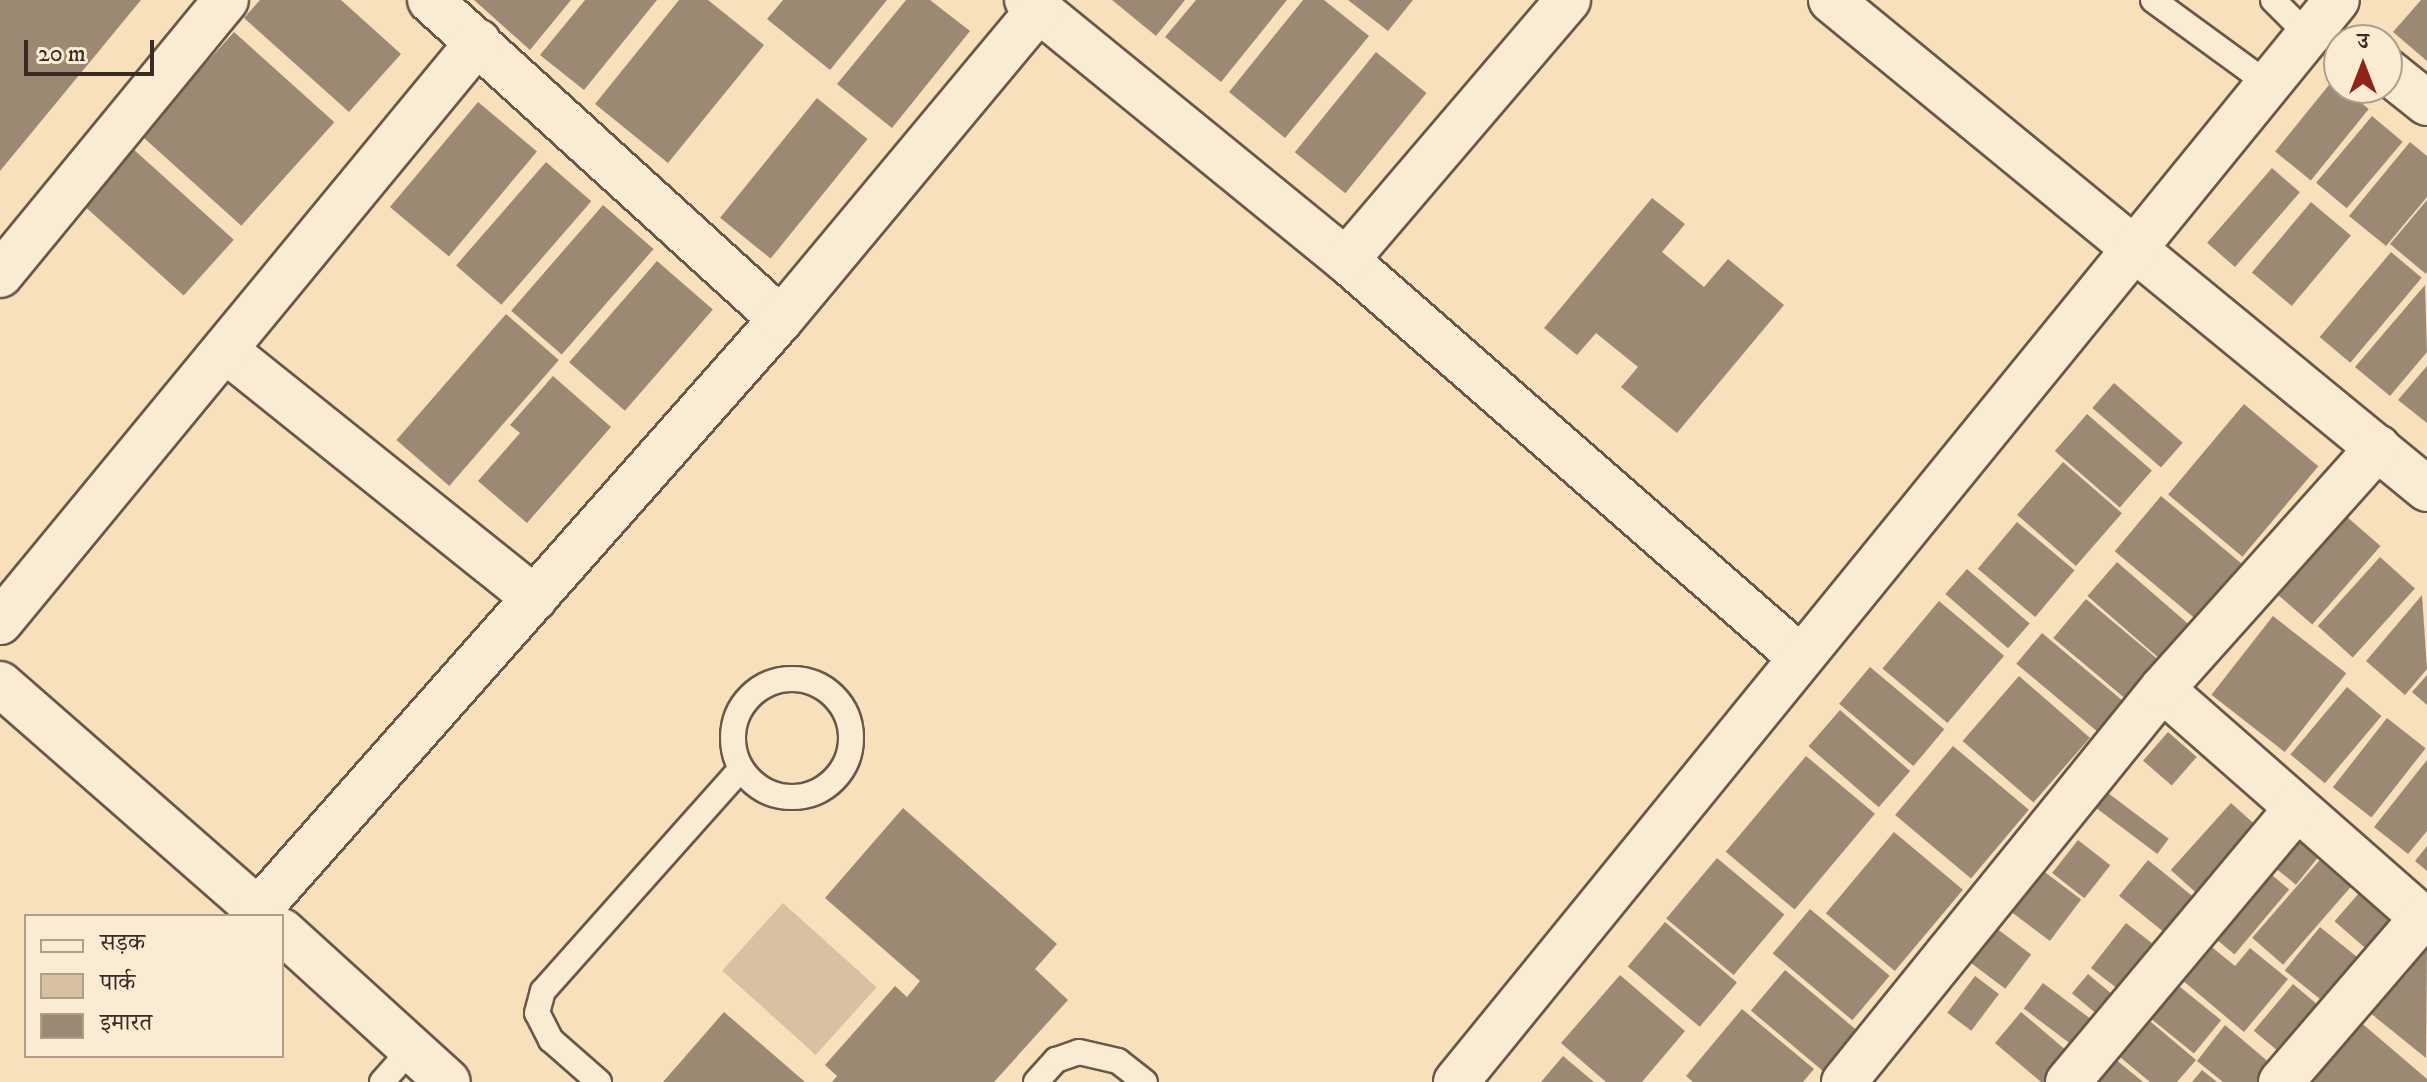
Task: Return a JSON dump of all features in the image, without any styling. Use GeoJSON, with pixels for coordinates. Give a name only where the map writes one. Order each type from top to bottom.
{"type":"FeatureCollection","features":[{"type":"Feature","properties":{"kind":"street"},"geometry":{"type":"LineString","coordinates":[[0,275],[226,0]]}},
{"type":"Feature","properties":{"kind":"street"},"geometry":{"type":"LineString","coordinates":[[430,0],[781,319]]}},
{"type":"Feature","properties":{"kind":"street"},"geometry":{"type":"LineString","coordinates":[[1346,260],[1568,0]]}},
{"type":"Feature","properties":{"kind":"street"},"geometry":{"type":"LineString","coordinates":[[1831,0],[2138,248],[2427,489]]}},
{"type":"Feature","properties":{"kind":"street"},"geometry":{"type":"LineString","coordinates":[[272,914],[535,598],[781,319],[1033,5],[1346,260],[1800,657]]}},
{"type":"Feature","properties":{"kind":"street"},"geometry":{"type":"LineString","coordinates":[[1456,1082],[1800,657],[2138,248],[2267,83],[2323,29]]}},
{"type":"Feature","properties":{"kind":"street"},"geometry":{"type":"LineString","coordinates":[[0,622],[478,42]]}},
{"type":"Feature","properties":{"kind":"street"},"geometry":{"type":"LineString","coordinates":[[2403,84],[2427,103]]}},
{"type":"Feature","properties":{"kind":"street"},"geometry":{"type":"LineString","coordinates":[[225,350],[535,598]]}},
{"type":"Feature","properties":{"kind":"street"},"geometry":{"type":"LineString","coordinates":[[1844,1082],[2162,689],[2378,447]]}},
{"type":"Feature","properties":{"kind":"street"},"geometry":{"type":"LineString","coordinates":[[0,684],[262,914]]}},
{"type":"Feature","properties":{"kind":"street"},"geometry":{"type":"LineString","coordinates":[[2162,689],[2425,920],[2281,1082]]}},
{"type":"Feature","properties":{"kind":"street"},"geometry":{"type":"LineString","coordinates":[[2068,1082],[2296,809]]}},
{"type":"Feature","properties":{"kind":"street"},"geometry":{"type":"LineString","coordinates":[[284,933],[448,1082]]}},
{"type":"Feature","properties":{"kind":"lane"},"geometry":{"type":"LineString","coordinates":[[2153,0],[2267,83]]}},
{"type":"Feature","properties":{"kind":"lane"},"geometry":{"type":"LineString","coordinates":[[2273,0],[2328,24]]}},
{"type":"Feature","properties":{"kind":"lane"},"geometry":{"type":"LineString","coordinates":[[786,678],[809,681],[844,710],[851,732],[849,755],[838,776],[820,790],[797,797],[774,794],[741,769],[732,743],[734,720],[745,700],[764,685],[786,678]]}},
{"type":"Feature","properties":{"kind":"lane"},"geometry":{"type":"LineString","coordinates":[[599,1082],[551,1040],[537,1013],[543,991],[741,769]]}},
{"type":"Feature","properties":{"kind":"lane"},"geometry":{"type":"LineString","coordinates":[[382,1082],[412,1048]]}},
{"type":"Feature","properties":{"kind":"lane"},"geometry":{"type":"LineString","coordinates":[[1036,1082],[1056,1060],[1079,1052],[1118,1061],[1145,1082]]}},
{"type":"Feature","properties":{"kind":"green space"},"geometry":{"type":"Polygon","coordinates":[[[783,903],[877,987],[816,1055],[722,971],[783,903]]]}},
{"type":"Feature","properties":{"kind":"building"},"geometry":{"type":"Polygon","coordinates":[[[0,0],[141,0],[0,171],[0,0]]]}},
{"type":"Feature","properties":{"kind":"building"},"geometry":{"type":"Polygon","coordinates":[[[260,0],[341,0],[401,54],[349,112],[244,18],[260,0]]]}},
{"type":"Feature","properties":{"kind":"building"},"geometry":{"type":"Polygon","coordinates":[[[474,0],[571,0],[530,50],[474,0]]]}},
{"type":"Feature","properties":{"kind":"building"},"geometry":{"type":"Polygon","coordinates":[[[585,0],[657,0],[584,90],[540,55],[585,0]]]}},
{"type":"Feature","properties":{"kind":"building"},"geometry":{"type":"Polygon","coordinates":[[[679,0],[708,0],[764,45],[668,163],[595,104],[679,0]]]}},
{"type":"Feature","properties":{"kind":"building"},"geometry":{"type":"Polygon","coordinates":[[[783,0],[887,0],[830,70],[767,19],[783,0]]]}},
{"type":"Feature","properties":{"kind":"building"},"geometry":{"type":"Polygon","coordinates":[[[906,0],[930,0],[970,31],[892,128],[837,84],[906,0]]]}},
{"type":"Feature","properties":{"kind":"building"},"geometry":{"type":"Polygon","coordinates":[[[1112,0],[1185,0],[1156,36],[1112,0]]]}},
{"type":"Feature","properties":{"kind":"building"},"geometry":{"type":"Polygon","coordinates":[[[1196,0],[1287,0],[1221,82],[1165,37],[1196,0]]]}},
{"type":"Feature","properties":{"kind":"building"},"geometry":{"type":"Polygon","coordinates":[[[1303,0],[1324,0],[1369,36],[1285,138],[1229,92],[1303,0]]]}},
{"type":"Feature","properties":{"kind":"building"},"geometry":{"type":"Polygon","coordinates":[[[1348,0],[1413,0],[1388,31],[1348,0]]]}},
{"type":"Feature","properties":{"kind":"building"},"geometry":{"type":"Polygon","coordinates":[[[2421,0],[2427,0],[2427,61],[2403,41],[2403,24],[2400,24],[2421,0]]]}},
{"type":"Feature","properties":{"kind":"building"},"geometry":{"type":"Polygon","coordinates":[[[234,32],[334,122],[241,226],[141,135],[234,32]]]}},
{"type":"Feature","properties":{"kind":"building"},"geometry":{"type":"Polygon","coordinates":[[[1376,52],[1427,93],[1345,193],[1295,152],[1376,52]]]}},
{"type":"Feature","properties":{"kind":"building"},"geometry":{"type":"Polygon","coordinates":[[[2323,92],[2323,104],[2363,104],[2369,109],[2311,180],[2275,151],[2323,92]]]}},
{"type":"Feature","properties":{"kind":"building"},"geometry":{"type":"Polygon","coordinates":[[[817,98],[868,139],[771,259],[720,218],[817,98]]]}},
{"type":"Feature","properties":{"kind":"building"},"geometry":{"type":"Polygon","coordinates":[[[478,102],[537,151],[449,256],[390,207],[478,102]]]}},
{"type":"Feature","properties":{"kind":"building"},"geometry":{"type":"Polygon","coordinates":[[[2372,116],[2403,142],[2347,208],[2316,183],[2372,116]]]}},
{"type":"Feature","properties":{"kind":"building"},"geometry":{"type":"Polygon","coordinates":[[[2410,142],[2427,156],[2427,197],[2386,246],[2349,216],[2410,142]]]}},
{"type":"Feature","properties":{"kind":"building"},"geometry":{"type":"Polygon","coordinates":[[[132,148],[234,240],[184,295],[82,204],[132,148]]]}},
{"type":"Feature","properties":{"kind":"building"},"geometry":{"type":"Polygon","coordinates":[[[546,162],[591,201],[501,305],[456,265],[546,162]]]}},
{"type":"Feature","properties":{"kind":"building"},"geometry":{"type":"Polygon","coordinates":[[[2272,168],[2300,192],[2235,267],[2207,243],[2272,168]]]}},
{"type":"Feature","properties":{"kind":"building"},"geometry":{"type":"Polygon","coordinates":[[[1652,198],[1685,224],[1662,252],[1704,287],[1728,259],[1784,305],[1677,433],[1621,387],[1638,367],[1596,333],[1577,355],[1544,328],[1652,198]]]}},
{"type":"Feature","properties":{"kind":"building"},"geometry":{"type":"Polygon","coordinates":[[[2427,200],[2427,272],[2426,274],[2390,244],[2427,200]]]}},
{"type":"Feature","properties":{"kind":"building"},"geometry":{"type":"Polygon","coordinates":[[[2311,202],[2351,235],[2292,306],[2252,272],[2311,202]]]}},
{"type":"Feature","properties":{"kind":"building"},"geometry":{"type":"Polygon","coordinates":[[[603,205],[654,249],[562,355],[511,311],[603,205]]]}},
{"type":"Feature","properties":{"kind":"building"},"geometry":{"type":"Polygon","coordinates":[[[2391,252],[2422,278],[2350,363],[2320,337],[2391,252]]]}},
{"type":"Feature","properties":{"kind":"building"},"geometry":{"type":"Polygon","coordinates":[[[657,261],[713,310],[625,411],[569,362],[657,261]]]}},
{"type":"Feature","properties":{"kind":"building"},"geometry":{"type":"Polygon","coordinates":[[[2425,285],[2427,352],[2390,396],[2355,367],[2425,285]]]}},
{"type":"Feature","properties":{"kind":"building"},"geometry":{"type":"Polygon","coordinates":[[[506,314],[559,360],[449,486],[396,440],[506,314]]]}},
{"type":"Feature","properties":{"kind":"building"},"geometry":{"type":"Polygon","coordinates":[[[2427,366],[2427,423],[2398,400],[2427,366]]]}},
{"type":"Feature","properties":{"kind":"building"},"geometry":{"type":"Polygon","coordinates":[[[553,376],[611,427],[527,523],[478,481],[520,433],[510,425],[553,376]]]}},
{"type":"Feature","properties":{"kind":"building"},"geometry":{"type":"Polygon","coordinates":[[[2114,383],[2183,443],[2161,468],[2092,408],[2114,383]]]}},
{"type":"Feature","properties":{"kind":"building"},"geometry":{"type":"Polygon","coordinates":[[[2244,404],[2318,466],[2242,557],[2168,494],[2244,404]]]}},
{"type":"Feature","properties":{"kind":"building"},"geometry":{"type":"Polygon","coordinates":[[[2087,414],[2152,470],[2120,507],[2055,451],[2087,414]]]}},
{"type":"Feature","properties":{"kind":"building"},"geometry":{"type":"Polygon","coordinates":[[[2063,462],[2122,513],[2076,566],[2017,515],[2063,462]]]}},
{"type":"Feature","properties":{"kind":"building"},"geometry":{"type":"Polygon","coordinates":[[[2161,496],[2244,565],[2197,621],[2115,551],[2161,496]]]}},
{"type":"Feature","properties":{"kind":"building"},"geometry":{"type":"Polygon","coordinates":[[[2339,510],[2381,546],[2312,625],[2271,588],[2339,510]]]}},
{"type":"Feature","properties":{"kind":"building"},"geometry":{"type":"Polygon","coordinates":[[[2017,522],[2074,570],[2035,617],[1978,569],[2017,522]]]}},
{"type":"Feature","properties":{"kind":"building"},"geometry":{"type":"Polygon","coordinates":[[[2380,557],[2415,588],[2353,658],[2318,626],[2380,557]]]}},
{"type":"Feature","properties":{"kind":"building"},"geometry":{"type":"Polygon","coordinates":[[[2117,562],[2189,625],[2160,659],[2087,596],[2117,562]]]}},
{"type":"Feature","properties":{"kind":"building"},"geometry":{"type":"Polygon","coordinates":[[[1967,569],[2030,623],[2008,648],[1945,594],[1967,569]]]}},
{"type":"Feature","properties":{"kind":"building"},"geometry":{"type":"Polygon","coordinates":[[[2422,595],[2427,669],[2405,695],[2366,661],[2422,595]]]}},
{"type":"Feature","properties":{"kind":"building"},"geometry":{"type":"Polygon","coordinates":[[[2086,599],[2160,661],[2127,700],[2053,638],[2086,599]]]}},
{"type":"Feature","properties":{"kind":"building"},"geometry":{"type":"Polygon","coordinates":[[[1939,601],[2004,656],[1948,723],[1882,668],[1939,601]]]}},
{"type":"Feature","properties":{"kind":"building"},"geometry":{"type":"Polygon","coordinates":[[[2273,616],[2346,673],[2285,752],[2211,695],[2273,616]]]}},
{"type":"Feature","properties":{"kind":"building"},"geometry":{"type":"Polygon","coordinates":[[[2042,633],[2126,704],[2101,734],[2016,664],[2042,633]]]}},
{"type":"Feature","properties":{"kind":"building"},"geometry":{"type":"Polygon","coordinates":[[[1870,667],[1944,729],[1913,766],[1839,704],[1870,667]]]}},
{"type":"Feature","properties":{"kind":"building"},"geometry":{"type":"Polygon","coordinates":[[[2427,675],[2427,705],[2412,692],[2427,675]]]}},
{"type":"Feature","properties":{"kind":"building"},"geometry":{"type":"Polygon","coordinates":[[[2019,676],[2090,738],[2034,803],[1963,741],[2019,676]]]}},
{"type":"Feature","properties":{"kind":"building"},"geometry":{"type":"Polygon","coordinates":[[[2347,687],[2381,716],[2325,783],[2290,754],[2347,687]]]}},
{"type":"Feature","properties":{"kind":"building"},"geometry":{"type":"Polygon","coordinates":[[[1840,710],[1910,771],[1879,807],[1809,746],[1840,710]]]}},
{"type":"Feature","properties":{"kind":"building"},"geometry":{"type":"Polygon","coordinates":[[[2387,718],[2426,748],[2371,818],[2333,787],[2387,718]]]}},
{"type":"Feature","properties":{"kind":"building"},"geometry":{"type":"Polygon","coordinates":[[[2168,732],[2197,757],[2172,786],[2143,761],[2168,732]]]}},
{"type":"Feature","properties":{"kind":"building"},"geometry":{"type":"Polygon","coordinates":[[[1953,746],[2029,810],[1971,879],[1895,815],[1953,746]]]}},
{"type":"Feature","properties":{"kind":"building"},"geometry":{"type":"Polygon","coordinates":[[[1806,756],[1875,814],[1795,910],[1726,852],[1806,756]]]}},
{"type":"Feature","properties":{"kind":"building"},"geometry":{"type":"Polygon","coordinates":[[[2427,760],[2427,831],[2408,854],[2374,827],[2427,760]]]}},
{"type":"Feature","properties":{"kind":"building"},"geometry":{"type":"Polygon","coordinates":[[[2104,790],[2169,839],[2157,854],[2093,805],[2104,790]]]}},
{"type":"Feature","properties":{"kind":"building"},"geometry":{"type":"Polygon","coordinates":[[[2231,803],[2267,835],[2206,902],[2171,870],[2231,803]]]}},
{"type":"Feature","properties":{"kind":"building"},"geometry":{"type":"Polygon","coordinates":[[[903,808],[1057,944],[1035,969],[1068,1000],[994,1082],[832,1082],[837,1076],[825,1065],[895,986],[907,997],[920,981],[825,898],[903,808]]]}},
{"type":"Feature","properties":{"kind":"building"},"geometry":{"type":"Polygon","coordinates":[[[2289,825],[2322,852],[2296,885],[2263,858],[2289,825]]]}},
{"type":"Feature","properties":{"kind":"building"},"geometry":{"type":"Polygon","coordinates":[[[1894,832],[1963,890],[1895,971],[1826,913],[1894,832]]]}},
{"type":"Feature","properties":{"kind":"building"},"geometry":{"type":"Polygon","coordinates":[[[2078,840],[2110,865],[2084,898],[2052,873],[2078,840]]]}},
{"type":"Feature","properties":{"kind":"building"},"geometry":{"type":"Polygon","coordinates":[[[2427,846],[2427,871],[2415,861],[2427,846]]]}},
{"type":"Feature","properties":{"kind":"building"},"geometry":{"type":"Polygon","coordinates":[[[2325,854],[2356,881],[2283,965],[2252,938],[2325,854]]]}},
{"type":"Feature","properties":{"kind":"building"},"geometry":{"type":"Polygon","coordinates":[[[1717,858],[1784,915],[1734,975],[1666,919],[1717,858]]]}},
{"type":"Feature","properties":{"kind":"building"},"geometry":{"type":"Polygon","coordinates":[[[2148,860],[2199,901],[2170,937],[2119,896],[2148,860]]]}},
{"type":"Feature","properties":{"kind":"building"},"geometry":{"type":"Polygon","coordinates":[[[2260,865],[2289,889],[2234,955],[2205,930],[2260,865]]]}},
{"type":"Feature","properties":{"kind":"building"},"geometry":{"type":"Polygon","coordinates":[[[2042,870],[2081,899],[2050,941],[2011,912],[2042,870]]]}},
{"type":"Feature","properties":{"kind":"building"},"geometry":{"type":"Polygon","coordinates":[[[2366,885],[2401,915],[2369,951],[2335,921],[2366,885]]]}},
{"type":"Feature","properties":{"kind":"building"},"geometry":{"type":"Polygon","coordinates":[[[1810,909],[1890,976],[1852,1020],[1773,953],[1810,909]]]}},
{"type":"Feature","properties":{"kind":"building"},"geometry":{"type":"Polygon","coordinates":[[[1665,922],[1737,982],[1700,1027],[1628,966],[1665,922]]]}},
{"type":"Feature","properties":{"kind":"building"},"geometry":{"type":"Polygon","coordinates":[[[2126,923],[2152,943],[2117,988],[2091,968],[2126,923]]]}},
{"type":"Feature","properties":{"kind":"building"},"geometry":{"type":"Polygon","coordinates":[[[1992,925],[2031,954],[2005,989],[1966,959],[1992,925]]]}},
{"type":"Feature","properties":{"kind":"building"},"geometry":{"type":"Polygon","coordinates":[[[2320,927],[2367,965],[2331,1008],[2285,971],[2320,927]]]}},
{"type":"Feature","properties":{"kind":"building"},"geometry":{"type":"Polygon","coordinates":[[[2203,940],[2235,966],[2250,948],[2288,979],[2244,1032],[2175,974],[2203,940]]]}},
{"type":"Feature","properties":{"kind":"building"},"geometry":{"type":"Polygon","coordinates":[[[2418,943],[2427,950],[2426,1058],[2364,1008],[2418,943]]]}},
{"type":"Feature","properties":{"kind":"building"},"geometry":{"type":"Polygon","coordinates":[[[1785,970],[1857,1030],[1823,1071],[1751,1011],[1785,970]]]}},
{"type":"Feature","properties":{"kind":"building"},"geometry":{"type":"Polygon","coordinates":[[[2088,974],[2118,999],[2102,1018],[2072,993],[2088,974]]]}},
{"type":"Feature","properties":{"kind":"building"},"geometry":{"type":"Polygon","coordinates":[[[1620,975],[1685,1031],[1642,1082],[1606,1082],[1561,1043],[1620,975]]]}},
{"type":"Feature","properties":{"kind":"building"},"geometry":{"type":"Polygon","coordinates":[[[1975,976],[1999,994],[1971,1031],[1947,1013],[1975,976]]]}},
{"type":"Feature","properties":{"kind":"building"},"geometry":{"type":"Polygon","coordinates":[[[2169,978],[2221,1020],[2194,1054],[2142,1011],[2169,978]]]}},
{"type":"Feature","properties":{"kind":"building"},"geometry":{"type":"Polygon","coordinates":[[[2043,983],[2092,1020],[2072,1045],[2024,1009],[2043,983]]]}},
{"type":"Feature","properties":{"kind":"building"},"geometry":{"type":"Polygon","coordinates":[[[2293,984],[2327,1013],[2288,1060],[2254,1031],[2293,984]]]}},
{"type":"Feature","properties":{"kind":"building"},"geometry":{"type":"Polygon","coordinates":[[[1742,1009],[1814,1069],[1803,1082],[1693,1082],[1686,1076],[1742,1009]]]}},
{"type":"Feature","properties":{"kind":"building"},"geometry":{"type":"Polygon","coordinates":[[[2138,1011],[2196,1060],[2177,1082],[2150,1082],[2108,1047],[2138,1011]]]}},
{"type":"Feature","properties":{"kind":"building"},"geometry":{"type":"Polygon","coordinates":[[[724,1012],[805,1082],[663,1082],[724,1012]]]}},
{"type":"Feature","properties":{"kind":"building"},"geometry":{"type":"Polygon","coordinates":[[[2021,1012],[2081,1063],[2065,1082],[2041,1082],[1995,1043],[2021,1012]]]}},
{"type":"Feature","properties":{"kind":"building"},"geometry":{"type":"Polygon","coordinates":[[[2358,1020],[2427,1079],[2427,1082],[2303,1082],[2358,1020]]]}},
{"type":"Feature","properties":{"kind":"building"},"geometry":{"type":"Polygon","coordinates":[[[2225,1025],[2278,1070],[2268,1082],[2223,1082],[2197,1061],[2225,1025]]]}},
{"type":"Feature","properties":{"kind":"building"},"geometry":{"type":"Polygon","coordinates":[[[2108,1053],[2143,1082],[2083,1082],[2108,1053]]]}},
{"type":"Feature","properties":{"kind":"building"},"geometry":{"type":"Polygon","coordinates":[[[1563,1056],[1594,1082],[1541,1082],[1563,1056]]]}},
{"type":"Feature","properties":{"kind":"building"},"geometry":{"type":"Polygon","coordinates":[[[2202,1070],[2217,1082],[2192,1082],[2202,1070]]]}}]}
